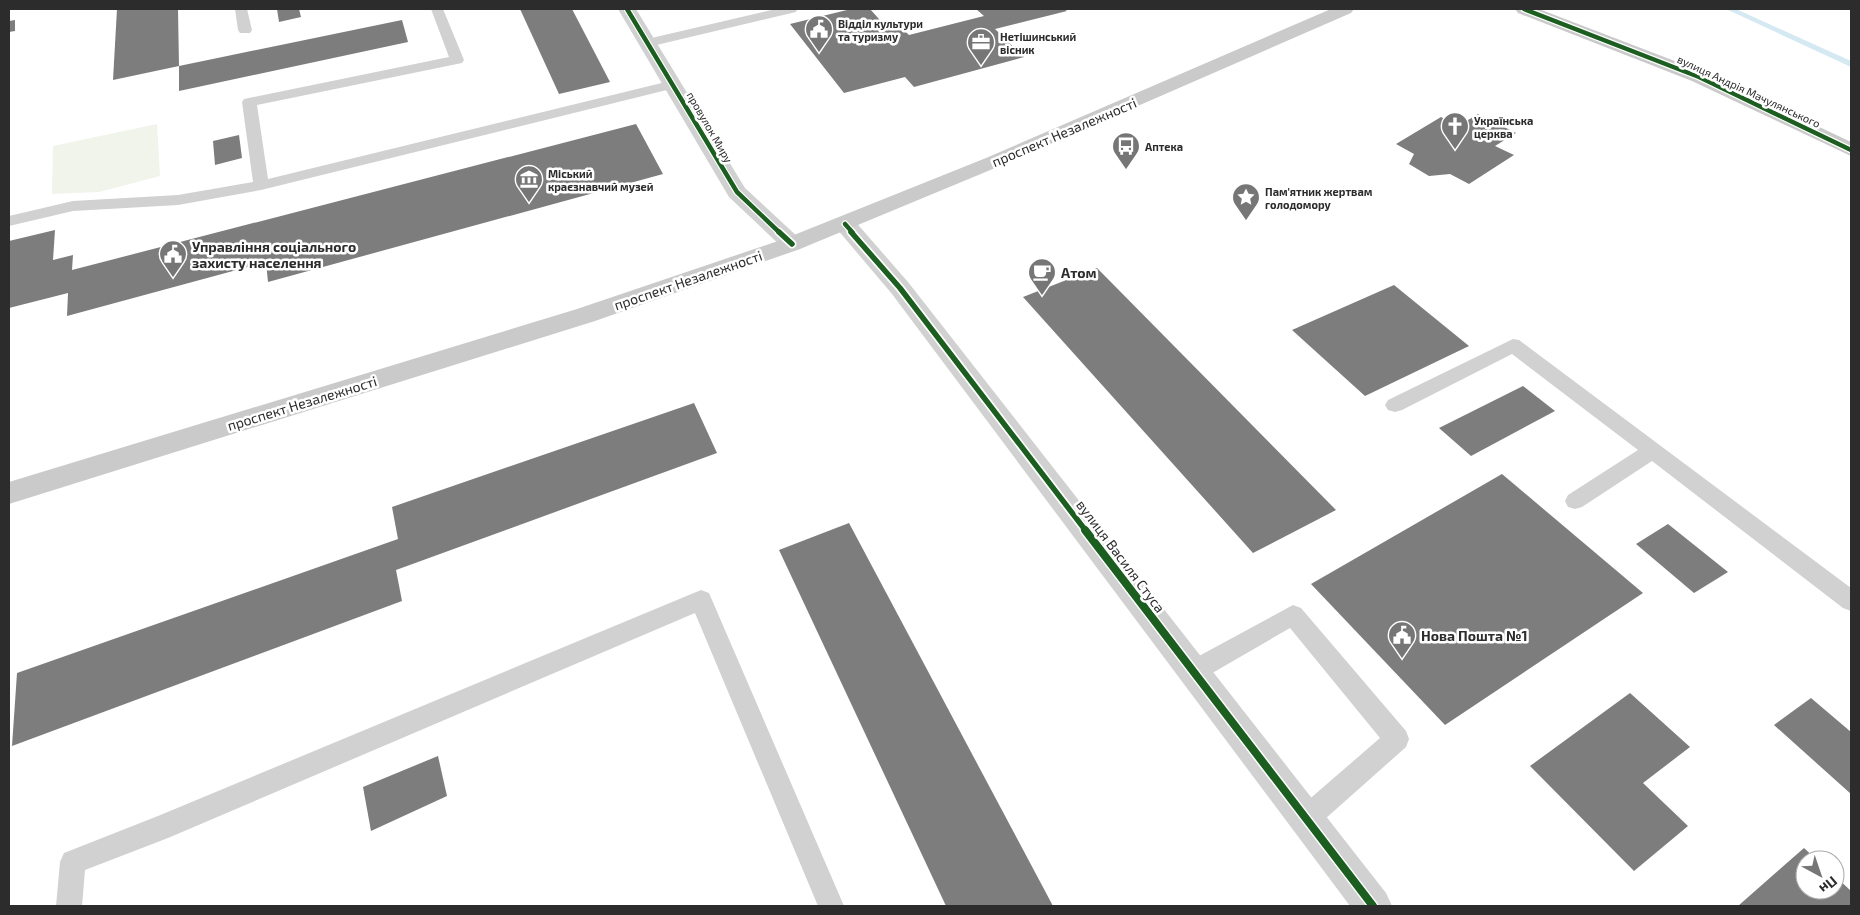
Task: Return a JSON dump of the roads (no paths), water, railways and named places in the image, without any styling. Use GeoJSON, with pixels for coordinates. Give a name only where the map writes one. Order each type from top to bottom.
{"type":"FeatureCollection","features":[{"type":"Feature","properties":{"kind":"main road","name":"проспект Незалежності"},"geometry":{"type":"LineString","coordinates":[[9,493],[586,315],[792,244],[845,224],[993,162],[1345,9]]}},
{"type":"Feature","properties":{"kind":"main road","name":"вулиця Андрія Мачулянського"},"geometry":{"type":"LineString","coordinates":[[1524,9],[1698,77],[1851,150]]}},
{"type":"Feature","properties":{"kind":"street","name":"провулок Миру"},"geometry":{"type":"LineString","coordinates":[[627,9],[674,84],[737,192],[792,244]]}},
{"type":"Feature","properties":{"kind":"street","name":"вулиця Василя Стуса"},"geometry":{"type":"LineString","coordinates":[[845,224],[900,288],[1373,906]]}},
{"type":"Feature","properties":{"kind":"lane"},"geometry":{"type":"LineString","coordinates":[[241,9],[245,30]]}},
{"type":"Feature","properties":{"kind":"lane"},"geometry":{"type":"LineString","coordinates":[[261,185],[249,102],[457,60],[437,9]]}},
{"type":"Feature","properties":{"kind":"lane"},"geometry":{"type":"LineString","coordinates":[[648,43],[791,9]]}},
{"type":"Feature","properties":{"kind":"lane"},"geometry":{"type":"LineString","coordinates":[[9,221],[73,206],[178,200],[261,185],[674,84]]}},
{"type":"Feature","properties":{"kind":"lane"},"geometry":{"type":"LineString","coordinates":[[1395,405],[1513,345],[1851,601]]}},
{"type":"Feature","properties":{"kind":"lane"},"geometry":{"type":"LineString","coordinates":[[1575,501],[1653,450]]}},
{"type":"Feature","properties":{"kind":"lane"},"geometry":{"type":"LineString","coordinates":[[70,906],[73,862],[159,829],[702,600],[830,906]]}},
{"type":"Feature","properties":{"kind":"lane"},"geometry":{"type":"LineString","coordinates":[[1194,671],[1293,615],[1397,739],[1307,818]]}},
{"type":"Feature","properties":{"kind":"waterway"},"geometry":{"type":"LineString","coordinates":[[1730,9],[1851,64]]}},
{"type":"Feature","properties":{"kind":"place","name":"Відділ культури та туризму"},"geometry":{"type":"Point","coordinates":[819,53]}},
{"type":"Feature","properties":{"kind":"place","name":"Нетішинський вісник"},"geometry":{"type":"Point","coordinates":[981,66]}},
{"type":"Feature","properties":{"kind":"place","name":"Українська церква"},"geometry":{"type":"Point","coordinates":[1455,150]}},
{"type":"Feature","properties":{"kind":"place","name":"Аптека"},"geometry":{"type":"Point","coordinates":[1126,170]}},
{"type":"Feature","properties":{"kind":"place","name":"Міський краєзнавчий музей"},"geometry":{"type":"Point","coordinates":[529,203]}},
{"type":"Feature","properties":{"kind":"place","name":"Пам'ятник жертвам голодомору"},"geometry":{"type":"Point","coordinates":[1246,221]}},
{"type":"Feature","properties":{"kind":"place","name":"Управління соціального захисту населення"},"geometry":{"type":"Point","coordinates":[173,278]}},
{"type":"Feature","properties":{"kind":"place","name":"Атом"},"geometry":{"type":"Point","coordinates":[1042,296]}},
{"type":"Feature","properties":{"kind":"place","name":"Нова Пошта №1"},"geometry":{"type":"Point","coordinates":[1402,659]}}]}
